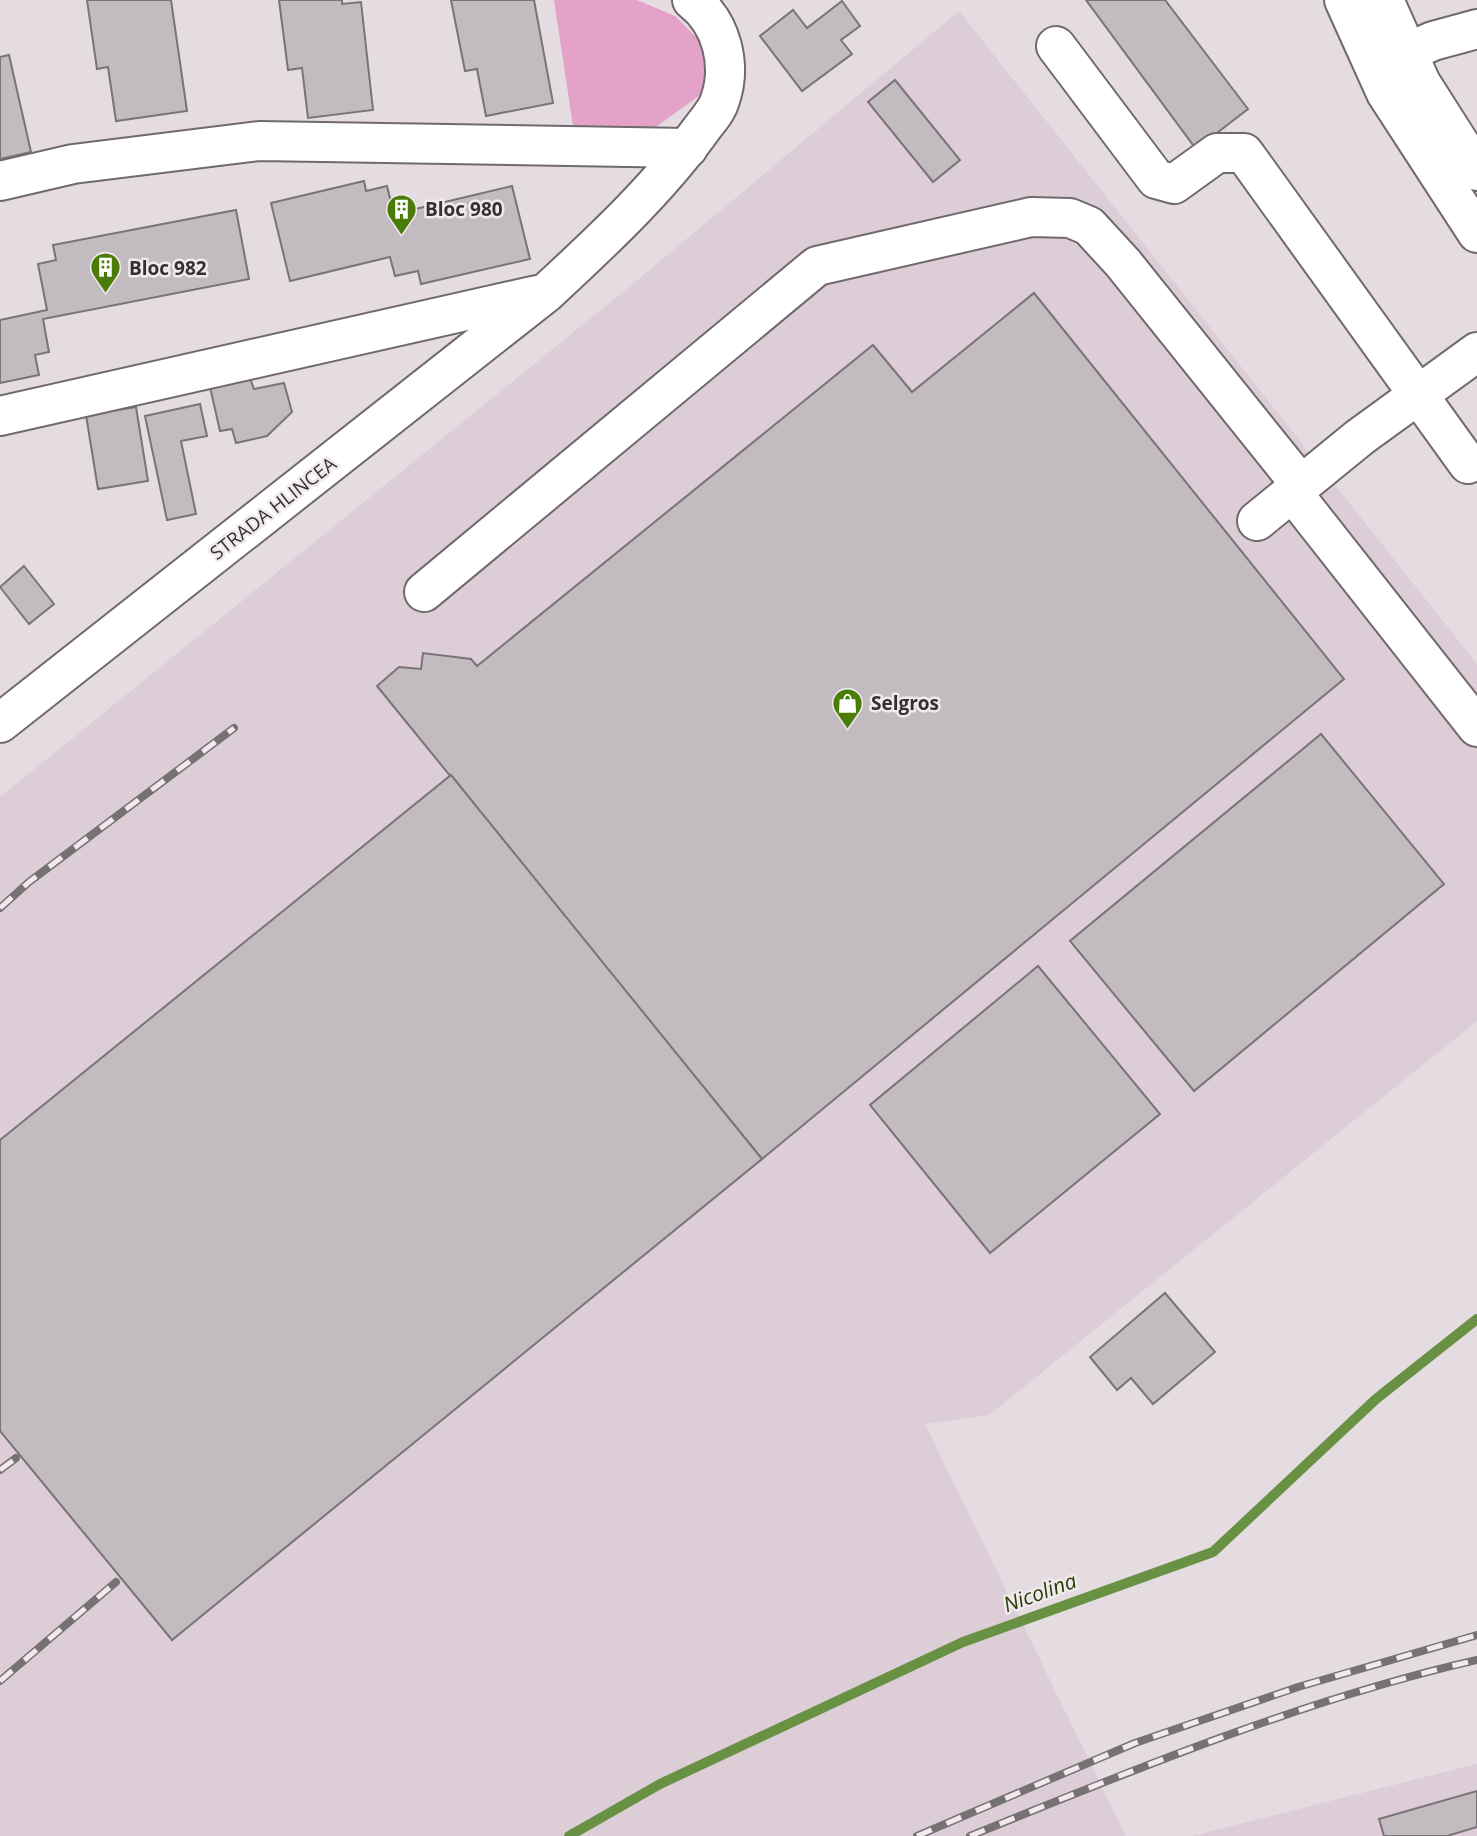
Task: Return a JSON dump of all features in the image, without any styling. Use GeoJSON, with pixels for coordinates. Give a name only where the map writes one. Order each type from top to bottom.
{"type":"FeatureCollection","features":[{"type":"Feature","properties":{"kind":"street","name":"STRADA HLINCEA"},"geometry":{"type":"LineString","coordinates":[[0,723],[546,293],[614,230],[688,148],[720,103],[728,72],[721,40],[699,6],[692,0]]}},
{"type":"Feature","properties":{"kind":"street"},"geometry":{"type":"LineString","coordinates":[[1344,0],[1389,60],[1421,83],[1477,172]]}},
{"type":"Feature","properties":{"kind":"street"},"geometry":{"type":"LineString","coordinates":[[1384,0],[1389,60],[1386,93],[1477,233]]}},
{"type":"Feature","properties":{"kind":"street"},"geometry":{"type":"LineString","coordinates":[[1389,60],[1433,41],[1477,29]]}},
{"type":"Feature","properties":{"kind":"street"},"geometry":{"type":"LineString","coordinates":[[1056,46],[1156,179],[1174,184],[1217,153],[1244,153],[1418,395],[1474,466]]}},
{"type":"Feature","properties":{"kind":"street"},"geometry":{"type":"LineString","coordinates":[[0,181],[85,162],[260,141],[688,148]]}},
{"type":"Feature","properties":{"kind":"street"},"geometry":{"type":"LineString","coordinates":[[424,592],[817,266],[1031,217],[1070,218],[1089,226],[1123,263],[1477,727]]}},
{"type":"Feature","properties":{"kind":"street"},"geometry":{"type":"LineString","coordinates":[[0,416],[546,293]]}},
{"type":"Feature","properties":{"kind":"street"},"geometry":{"type":"LineString","coordinates":[[1256,521],[1477,352]]}},
{"type":"Feature","properties":{"kind":"shaded area"},"geometry":{"type":"Polygon","coordinates":[[[554,0],[637,0],[675,16],[698,39],[706,65],[703,93],[646,134],[573,126],[554,0]]]}},
{"type":"Feature","properties":{"kind":"shaded area"},"geometry":{"type":"Polygon","coordinates":[[[959,11],[1477,664],[1477,1021],[989,1415],[925,1424],[1126,1836],[0,1836],[0,797],[628,288],[959,11]]]}},
{"type":"Feature","properties":{"kind":"shaded area"},"geometry":{"type":"Polygon","coordinates":[[[1477,1764],[1477,1836],[1192,1836],[1477,1764]]]}},
{"type":"Feature","properties":{"kind":"building"},"geometry":{"type":"Polygon","coordinates":[[[87,0],[171,0],[187,111],[116,121],[108,67],[97,69],[87,0]]]}},
{"type":"Feature","properties":{"kind":"building"},"geometry":{"type":"Polygon","coordinates":[[[279,0],[342,0],[342,4],[361,2],[373,110],[308,118],[302,68],[288,70],[279,0]]]}},
{"type":"Feature","properties":{"kind":"building"},"geometry":{"type":"Polygon","coordinates":[[[451,0],[534,0],[553,103],[486,116],[477,69],[465,71],[451,0]]]}},
{"type":"Feature","properties":{"kind":"building"},"geometry":{"type":"Polygon","coordinates":[[[1086,0],[1165,0],[1248,109],[1196,149],[1086,0]]]}},
{"type":"Feature","properties":{"kind":"building"},"geometry":{"type":"Polygon","coordinates":[[[842,1],[860,26],[841,40],[852,54],[802,91],[760,36],[793,10],[807,28],[842,1]]]}},
{"type":"Feature","properties":{"kind":"building"},"geometry":{"type":"Polygon","coordinates":[[[9,55],[31,152],[0,159],[0,57],[9,55]]]}},
{"type":"Feature","properties":{"kind":"building"},"geometry":{"type":"Polygon","coordinates":[[[895,80],[960,160],[933,182],[868,102],[895,80]]]}},
{"type":"Feature","properties":{"kind":"building","name":"Bloc 980"},"geometry":{"type":"Polygon","coordinates":[[[364,181],[366,191],[387,186],[394,214],[512,186],[530,259],[421,284],[418,271],[395,276],[390,257],[290,281],[271,203],[364,181]]]}},
{"type":"Feature","properties":{"kind":"building","name":"Bloc 982"},"geometry":{"type":"Polygon","coordinates":[[[236,210],[249,279],[43,319],[49,352],[35,355],[39,375],[0,383],[0,320],[47,310],[38,264],[56,260],[53,245],[236,210]]]}},
{"type":"Feature","properties":{"kind":"building","name":"Selgros"},"geometry":{"type":"Polygon","coordinates":[[[1034,293],[1344,679],[762,1159],[377,686],[399,667],[421,669],[423,653],[471,659],[477,666],[873,345],[912,392],[1034,293]]]}},
{"type":"Feature","properties":{"kind":"building"},"geometry":{"type":"Polygon","coordinates":[[[250,378],[254,389],[284,383],[292,412],[267,436],[236,443],[232,429],[220,431],[210,387],[250,378]]]}},
{"type":"Feature","properties":{"kind":"building"},"geometry":{"type":"Polygon","coordinates":[[[200,404],[207,436],[181,441],[196,514],[167,520],[145,416],[200,404]]]}},
{"type":"Feature","properties":{"kind":"building"},"geometry":{"type":"Polygon","coordinates":[[[136,407],[148,481],[98,489],[86,415],[136,407]]]}},
{"type":"Feature","properties":{"kind":"building"},"geometry":{"type":"Polygon","coordinates":[[[24,566],[54,604],[29,624],[0,587],[24,566]]]}},
{"type":"Feature","properties":{"kind":"building"},"geometry":{"type":"Polygon","coordinates":[[[1321,734],[1444,884],[1194,1091],[1070,941],[1321,734]]]}},
{"type":"Feature","properties":{"kind":"building"},"geometry":{"type":"Polygon","coordinates":[[[451,775],[762,1159],[172,1640],[0,1431],[0,1140],[451,775]]]}},
{"type":"Feature","properties":{"kind":"building"},"geometry":{"type":"Polygon","coordinates":[[[1038,966],[1160,1114],[990,1253],[870,1105],[1038,966]]]}},
{"type":"Feature","properties":{"kind":"building"},"geometry":{"type":"Polygon","coordinates":[[[1165,1293],[1215,1352],[1153,1404],[1131,1378],[1117,1390],[1090,1357],[1165,1293]]]}},
{"type":"Feature","properties":{"kind":"building"},"geometry":{"type":"Polygon","coordinates":[[[1477,1791],[1477,1827],[1447,1836],[1384,1836],[1379,1819],[1477,1791]]]}},
{"type":"Feature","properties":{"kind":"waterway","name":"Nicolina"},"geometry":{"type":"LineString","coordinates":[[569,1836],[660,1784],[963,1642],[1213,1552],[1376,1399],[1477,1319]]}},
{"type":"Feature","properties":{"kind":"railway"},"geometry":{"type":"LineString","coordinates":[[0,908],[29,882],[234,728]]}},
{"type":"Feature","properties":{"kind":"railway"},"geometry":{"type":"LineString","coordinates":[[0,1470],[16,1458]]}},
{"type":"Feature","properties":{"kind":"railway"},"geometry":{"type":"LineString","coordinates":[[0,1681],[116,1582]]}},
{"type":"Feature","properties":{"kind":"railway"},"geometry":{"type":"LineString","coordinates":[[917,1836],[1135,1743],[1298,1687],[1477,1635]]}},
{"type":"Feature","properties":{"kind":"railway"},"geometry":{"type":"LineString","coordinates":[[970,1836],[1284,1715],[1413,1676],[1477,1660]]}},
{"type":"Feature","properties":{"kind":"place","name":"Bloc 980"},"geometry":{"type":"Point","coordinates":[402,236]}},
{"type":"Feature","properties":{"kind":"place","name":"Bloc 982"},"geometry":{"type":"Point","coordinates":[106,295]}},
{"type":"Feature","properties":{"kind":"place","name":"Selgros"},"geometry":{"type":"Point","coordinates":[848,730]}}]}
